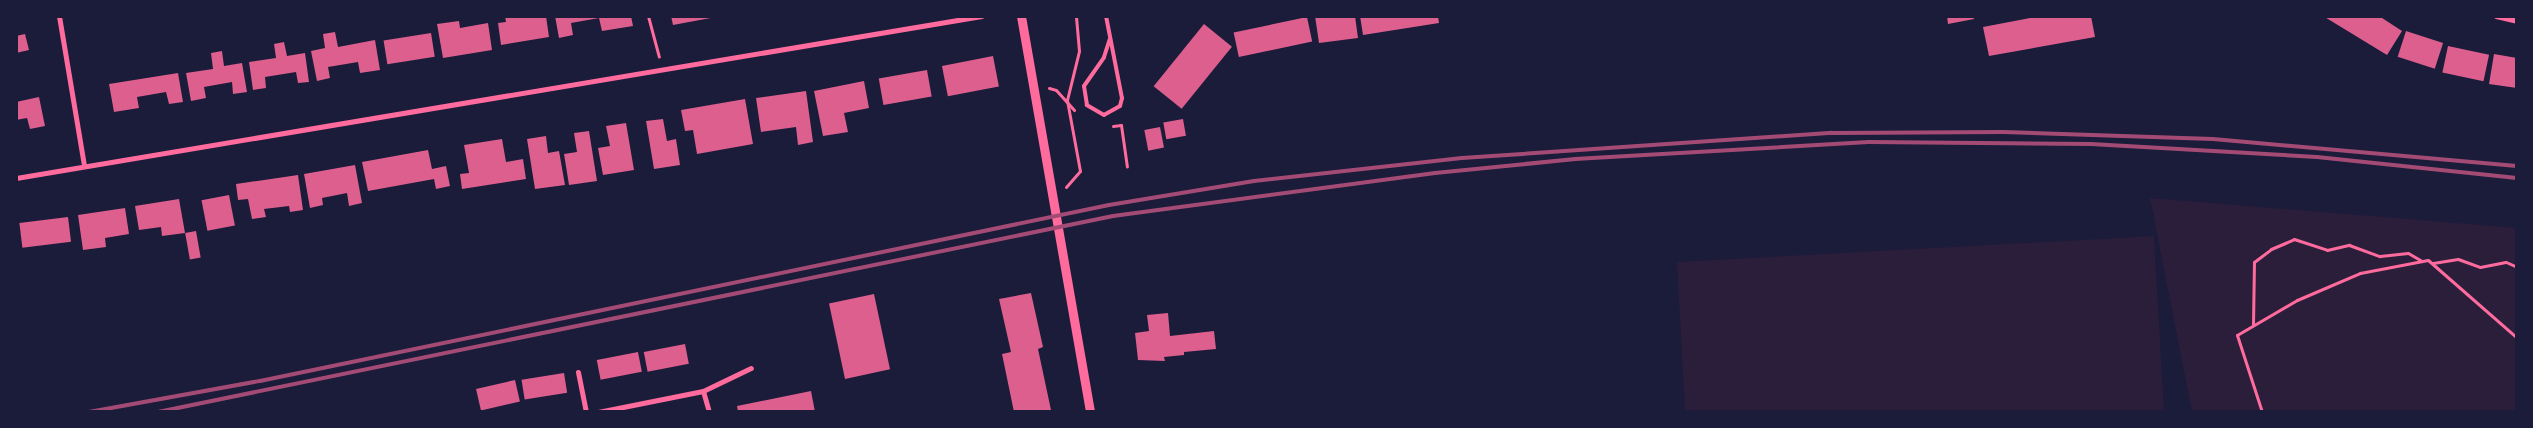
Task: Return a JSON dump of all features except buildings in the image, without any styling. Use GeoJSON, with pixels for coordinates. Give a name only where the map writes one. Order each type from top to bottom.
{"type":"FeatureCollection","features":[{"type":"Feature","properties":{"kind":"street"},"geometry":{"type":"LineString","coordinates":[[58,16],[84,165]]}},
{"type":"Feature","properties":{"kind":"street"},"geometry":{"type":"LineString","coordinates":[[16,178],[84,165],[663,71],[981,16]]}},
{"type":"Feature","properties":{"kind":"street"},"geometry":{"type":"LineString","coordinates":[[1022,16],[1048,181],[1090,412]]}},
{"type":"Feature","properties":{"kind":"street"},"geometry":{"type":"LineString","coordinates":[[2496,16],[2517,21]]}},
{"type":"Feature","properties":{"kind":"street"},"geometry":{"type":"LineString","coordinates":[[598,412],[703,391],[751,368]]}},
{"type":"Feature","properties":{"kind":"street"},"geometry":{"type":"LineString","coordinates":[[578,372],[586,412]]}},
{"type":"Feature","properties":{"kind":"street"},"geometry":{"type":"LineString","coordinates":[[703,391],[709,412]]}},
{"type":"Feature","properties":{"kind":"lane"},"geometry":{"type":"LineString","coordinates":[[1106,16],[1122,98],[1120,106],[1104,115],[1087,105],[1084,86],[1104,57],[1110,39]]}},
{"type":"Feature","properties":{"kind":"path"},"geometry":{"type":"LineString","coordinates":[[648,16],[663,71]]}},
{"type":"Feature","properties":{"kind":"path"},"geometry":{"type":"LineString","coordinates":[[1052,204],[1080,172],[1067,100],[1079,51],[1076,16]]}},
{"type":"Feature","properties":{"kind":"path"},"geometry":{"type":"LineString","coordinates":[[1067,100],[1077,114]]}},
{"type":"Feature","properties":{"kind":"path"},"geometry":{"type":"LineString","coordinates":[[1106,128],[1120,125],[1128,167]]}},
{"type":"Feature","properties":{"kind":"path"},"geometry":{"type":"LineString","coordinates":[[2253,326],[2254,262],[2271,249],[2294,239],[2327,250],[2349,245],[2380,256],[2408,254],[2422,261],[2432,263],[2458,259],[2480,267],[2506,262],[2517,267]]}},
{"type":"Feature","properties":{"kind":"path"},"geometry":{"type":"LineString","coordinates":[[2262,412],[2237,335],[2297,300],[2360,273],[2422,261]]}},
{"type":"Feature","properties":{"kind":"path"},"geometry":{"type":"LineString","coordinates":[[2432,263],[2517,338]]}},
{"type":"Feature","properties":{"kind":"shaded area"},"geometry":{"type":"Polygon","coordinates":[[[2150,198],[2517,228],[2517,412],[2192,412],[2150,198]]]}},
{"type":"Feature","properties":{"kind":"shaded area"},"geometry":{"type":"Polygon","coordinates":[[[2154,236],[2164,412],[1685,412],[1677,262],[2154,236]]]}},
{"type":"Feature","properties":{"kind":"railway"},"geometry":{"type":"LineString","coordinates":[[89,412],[260,381],[1109,205],[1254,181],[1462,158],[1832,133],[2004,132],[2213,139],[2517,166]]}},
{"type":"Feature","properties":{"kind":"railway"},"geometry":{"type":"LineString","coordinates":[[158,412],[1113,216],[1435,173],[1575,159],[1869,142],[2091,144],[2317,157],[2517,178]]}}]}
